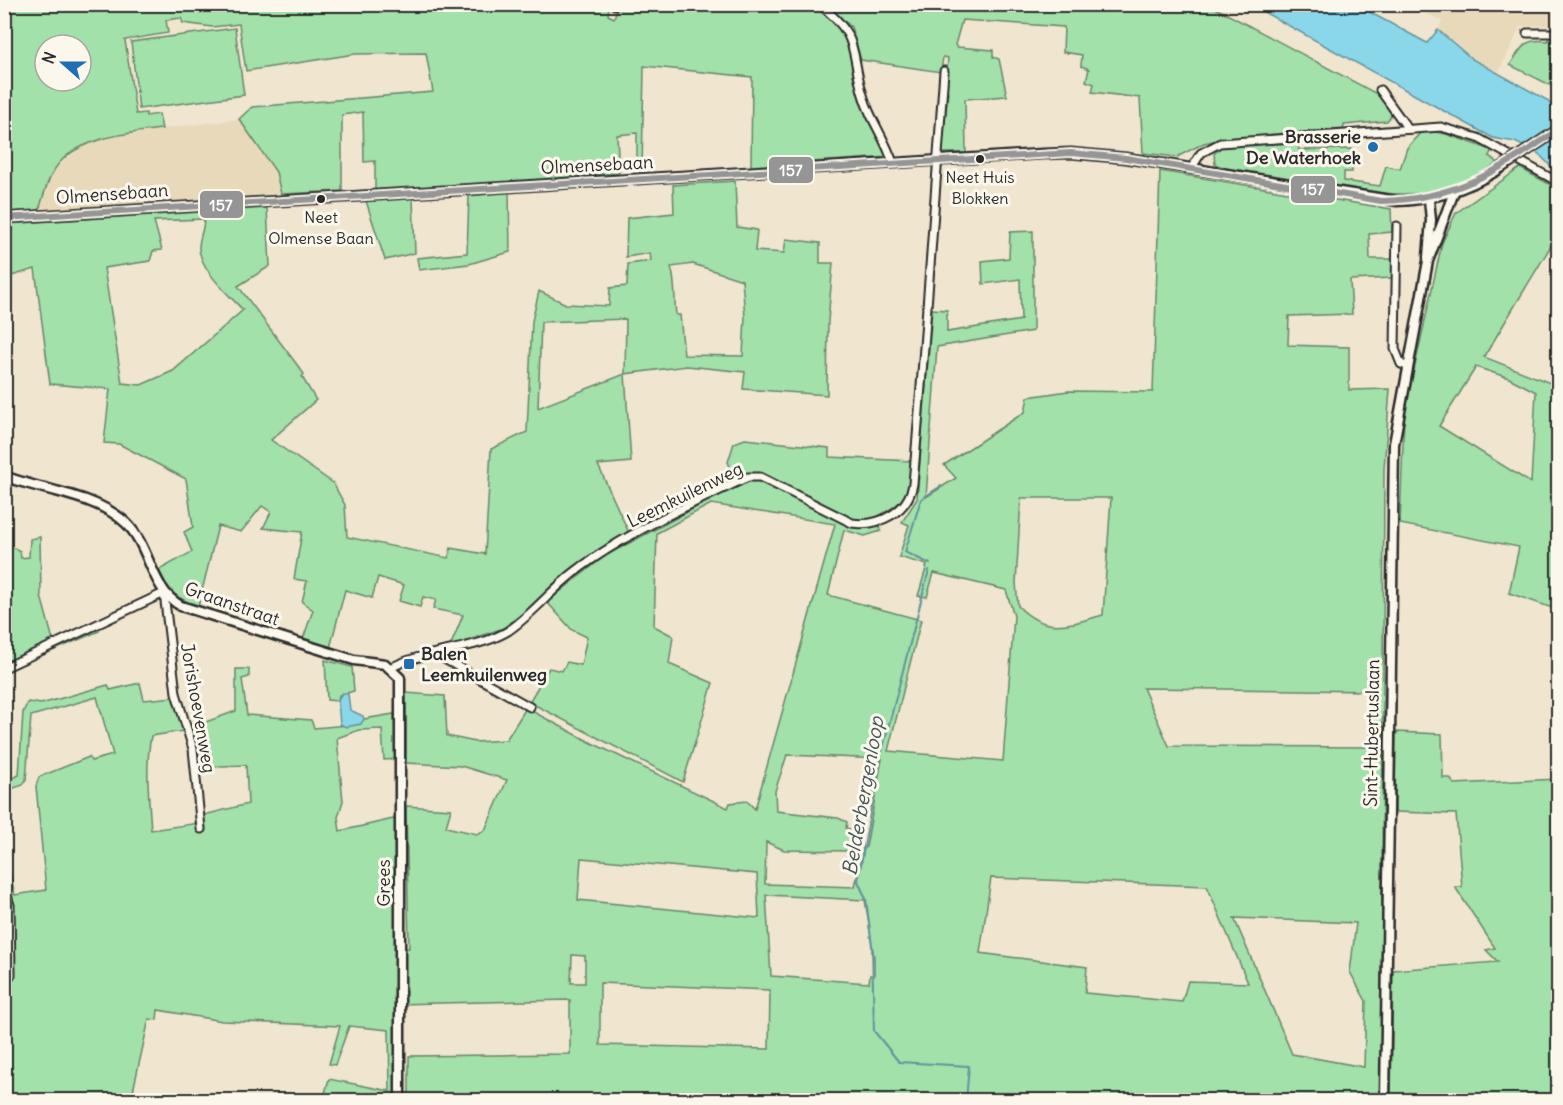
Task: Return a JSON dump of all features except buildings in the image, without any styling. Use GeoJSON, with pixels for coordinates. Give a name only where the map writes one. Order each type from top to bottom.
{"type":"FeatureCollection","features":[{"type":"Feature","properties":{"kind":"street"},"geometry":{"type":"LineString","coordinates":[[819,4],[840,21],[849,35],[863,97],[892,163]]}},
{"type":"Feature","properties":{"kind":"street"},"geometry":{"type":"LineString","coordinates":[[1527,33],[1558,33]]}},
{"type":"Feature","properties":{"kind":"street","name":"Leemkuilenweg"},"geometry":{"type":"LineString","coordinates":[[391,668],[403,661],[437,655],[506,632],[575,572],[603,552],[748,477],[760,477],[852,523],[865,525],[876,523],[904,505],[910,498],[913,484],[928,312],[944,70]]}},
{"type":"Feature","properties":{"kind":"street"},"geometry":{"type":"LineString","coordinates":[[1380,90],[1408,129]]}},
{"type":"Feature","properties":{"kind":"street"},"geometry":{"type":"LineString","coordinates":[[1191,169],[1201,153],[1220,143],[1428,126],[1453,129],[1500,149],[1558,182]]}},
{"type":"Feature","properties":{"kind":"street","name":"Olmensebaan"},"geometry":{"type":"LineString","coordinates":[[4,218],[1071,153],[1191,169],[1381,201],[1429,199],[1454,192],[1496,171],[1558,130]]}},
{"type":"Feature","properties":{"kind":"street","name":"Sint-Hubertuslaan"},"geometry":{"type":"LineString","coordinates":[[1428,261],[1454,192]]}},
{"type":"Feature","properties":{"kind":"street","name":"Sint-Hubertuslaan"},"geometry":{"type":"LineString","coordinates":[[1385,1101],[1393,474],[1397,420],[1428,261],[1431,220],[1429,199]]}},
{"type":"Feature","properties":{"kind":"street"},"geometry":{"type":"LineString","coordinates":[[1396,226],[1395,349],[1401,364],[1407,366]]}},
{"type":"Feature","properties":{"kind":"street","name":"Graanstraat"},"geometry":{"type":"LineString","coordinates":[[4,476],[90,503],[123,520],[135,535],[164,593],[182,606],[229,623],[354,660],[391,668]]}},
{"type":"Feature","properties":{"kind":"street"},"geometry":{"type":"LineString","coordinates":[[4,668],[164,593]]}},
{"type":"Feature","properties":{"kind":"street","name":"Jorishoevenweg"},"geometry":{"type":"LineString","coordinates":[[164,593],[176,693],[193,749],[201,829]]}},
{"type":"Feature","properties":{"kind":"street"},"geometry":{"type":"LineString","coordinates":[[437,655],[530,706]]}},
{"type":"Feature","properties":{"kind":"street","name":"Grees"},"geometry":{"type":"LineString","coordinates":[[391,668],[401,682],[400,1101]]}},
{"type":"Feature","properties":{"kind":"street"},"geometry":{"type":"LineString","coordinates":[[4,887],[10,905],[11,975]]}},
{"type":"Feature","properties":{"kind":"shaded area"},"geometry":{"type":"Polygon","coordinates":[[[1411,5],[1558,5],[1558,25],[1521,26],[1498,73],[1472,59],[1438,30],[1442,21],[1411,5]]]}},
{"type":"Feature","properties":{"kind":"shaded area"},"geometry":{"type":"Polygon","coordinates":[[[239,119],[276,172],[281,194],[39,210],[52,172],[78,148],[113,135],[239,119]]]}},
{"type":"Feature","properties":{"kind":"green space"},"geometry":{"type":"Polygon","coordinates":[[[609,4],[608,15],[614,18],[618,5],[820,5],[847,35],[859,86],[889,157],[751,166],[752,77],[644,66],[642,171],[637,171],[637,133],[617,135],[619,173],[589,175],[589,179],[375,192],[375,161],[364,162],[363,112],[342,115],[342,191],[281,194],[276,172],[239,119],[252,107],[433,92],[426,53],[355,54],[246,71],[239,24],[212,27],[183,23],[181,18],[166,20],[168,33],[125,40],[136,114],[146,113],[146,116],[159,114],[162,129],[117,136],[85,145],[60,162],[48,182],[39,210],[5,212],[4,5],[609,4]]]}},
{"type":"Feature","properties":{"kind":"green space"},"geometry":{"type":"Polygon","coordinates":[[[828,5],[1210,5],[1377,94],[1393,112],[1387,121],[1344,125],[1343,131],[1223,139],[1204,143],[1177,157],[1143,153],[1140,98],[1092,92],[1094,84],[1086,81],[1089,69],[1081,66],[1082,55],[1063,52],[1064,27],[962,20],[955,45],[993,50],[993,57],[999,59],[1007,96],[965,99],[966,153],[942,153],[948,92],[945,92],[948,58],[943,57],[941,72],[861,60],[851,27],[828,5]]]}},
{"type":"Feature","properties":{"kind":"green space"},"geometry":{"type":"Polygon","coordinates":[[[235,28],[244,95],[139,109],[131,42],[235,28]]]}},
{"type":"Feature","properties":{"kind":"green space"},"geometry":{"type":"Polygon","coordinates":[[[1549,38],[1558,38],[1558,89],[1510,65],[1529,42],[1548,41],[1549,38]]]}},
{"type":"Feature","properties":{"kind":"green space"},"geometry":{"type":"Polygon","coordinates":[[[1429,131],[1446,134],[1492,150],[1489,156],[1500,164],[1475,179],[1449,189],[1394,194],[1366,192],[1239,171],[1215,164],[1214,154],[1222,146],[1298,143],[1299,150],[1352,149],[1352,172],[1344,172],[1344,181],[1380,186],[1386,166],[1400,169],[1407,148],[1420,133],[1429,131]]]}},
{"type":"Feature","properties":{"kind":"green space"},"geometry":{"type":"Polygon","coordinates":[[[1520,168],[1558,189],[1558,234],[1484,357],[1558,386],[1558,610],[1509,593],[1519,547],[1400,524],[1404,416],[1442,243],[1456,213],[1520,168]],[[1476,367],[1439,426],[1531,483],[1536,392],[1509,378],[1476,367]]]}},
{"type":"Feature","properties":{"kind":"green space"},"geometry":{"type":"Polygon","coordinates":[[[1160,171],[1391,209],[1392,232],[1369,234],[1370,259],[1392,259],[1392,278],[1350,280],[1352,314],[1289,316],[1288,345],[1349,347],[1349,390],[1390,389],[1384,469],[1381,1100],[409,1100],[409,1056],[570,1054],[570,1000],[396,1004],[397,1100],[323,1100],[329,1079],[390,1091],[389,1030],[349,1026],[335,1065],[329,1064],[340,1026],[222,1021],[158,1010],[157,1020],[149,1019],[131,1100],[5,1100],[4,980],[8,975],[5,975],[5,874],[9,869],[15,895],[46,890],[36,786],[39,777],[89,757],[91,761],[113,755],[97,697],[31,716],[26,780],[23,785],[5,791],[5,782],[19,775],[23,712],[28,702],[41,704],[108,685],[110,690],[140,683],[144,700],[174,697],[184,731],[151,736],[148,771],[151,830],[199,823],[200,833],[206,832],[204,815],[248,804],[246,765],[199,767],[192,727],[236,711],[236,669],[249,669],[249,677],[242,679],[247,715],[311,720],[314,728],[360,724],[364,719],[394,714],[397,759],[384,760],[382,729],[359,730],[337,738],[343,801],[338,817],[340,831],[398,818],[398,948],[409,948],[406,806],[451,809],[446,827],[477,834],[485,830],[507,780],[461,766],[406,763],[406,693],[445,696],[447,736],[475,742],[506,740],[526,708],[592,743],[728,808],[730,803],[747,801],[755,809],[835,524],[711,504],[657,533],[654,626],[673,636],[669,664],[713,683],[683,782],[529,702],[549,668],[562,671],[567,662],[581,665],[587,637],[572,630],[547,602],[605,556],[738,485],[728,462],[734,443],[745,439],[829,448],[829,457],[912,461],[910,482],[905,496],[895,506],[877,517],[881,531],[865,536],[844,530],[828,595],[921,620],[888,751],[1003,761],[1014,616],[1006,590],[934,573],[927,597],[918,596],[927,565],[899,557],[909,525],[902,522],[917,499],[932,309],[947,310],[947,332],[1021,320],[1020,279],[983,284],[982,261],[1009,258],[1010,232],[1033,231],[1033,331],[937,347],[926,497],[956,478],[944,465],[1025,412],[1028,397],[1068,391],[1153,392],[1160,171]],[[1021,498],[1016,583],[1018,606],[1038,621],[1048,624],[1068,624],[1103,615],[1111,498],[1021,498]],[[1143,688],[1169,746],[1371,747],[1370,691],[1143,688]],[[787,755],[775,791],[776,811],[838,818],[847,822],[846,828],[851,829],[850,851],[784,850],[766,842],[765,884],[855,887],[863,848],[866,847],[882,759],[787,755]],[[581,858],[578,900],[759,918],[757,874],[581,858]],[[991,878],[980,953],[1087,967],[1085,993],[1182,1002],[1188,981],[1248,983],[1207,886],[991,878]],[[766,895],[771,976],[869,983],[870,975],[874,976],[874,957],[865,900],[766,895]],[[1234,918],[1292,1054],[1364,1067],[1366,1001],[1350,972],[1356,923],[1234,918]],[[572,955],[571,983],[585,983],[585,956],[572,955]],[[600,983],[600,1045],[769,1049],[770,990],[600,983]]]}},
{"type":"Feature","properties":{"kind":"green space"},"geometry":{"type":"Polygon","coordinates":[[[735,181],[737,227],[757,230],[755,251],[784,253],[786,239],[820,243],[820,263],[833,263],[828,321],[827,395],[743,389],[745,372],[687,366],[625,374],[631,462],[598,465],[629,533],[503,628],[450,647],[463,615],[433,609],[436,600],[423,597],[420,607],[399,601],[404,585],[378,577],[372,598],[345,590],[330,648],[303,639],[313,610],[302,602],[307,581],[294,579],[302,532],[263,528],[271,512],[262,506],[241,532],[218,526],[198,607],[170,593],[159,570],[192,552],[184,532],[193,527],[186,479],[119,444],[104,443],[110,389],[50,384],[35,269],[5,278],[4,224],[267,208],[270,266],[238,286],[304,374],[302,377],[316,400],[271,440],[333,483],[345,505],[347,537],[448,558],[451,548],[485,554],[491,449],[527,432],[532,321],[539,291],[566,304],[609,306],[610,288],[627,286],[628,264],[651,261],[650,253],[626,257],[627,218],[674,213],[673,185],[735,181]],[[204,219],[154,221],[162,250],[153,251],[150,261],[104,268],[122,383],[141,385],[173,371],[243,310],[216,282],[200,255],[199,247],[204,219]],[[693,264],[671,267],[676,315],[680,315],[684,355],[743,356],[745,317],[742,280],[693,264]],[[626,319],[541,322],[538,408],[625,374],[626,319]]]}},
{"type":"Feature","properties":{"kind":"green space"},"geometry":{"type":"Polygon","coordinates":[[[509,192],[510,252],[469,264],[419,270],[417,258],[467,253],[469,196],[509,192]]]}},
{"type":"Feature","properties":{"kind":"green space"},"geometry":{"type":"Polygon","coordinates":[[[413,198],[415,253],[385,260],[366,201],[413,198]]]}},
{"type":"Feature","properties":{"kind":"green space"},"geometry":{"type":"Polygon","coordinates":[[[40,537],[41,596],[53,640],[95,623],[99,631],[5,671],[4,543],[20,551],[21,558],[29,557],[30,539],[40,537]]]}},
{"type":"Feature","properties":{"kind":"green space"},"geometry":{"type":"Polygon","coordinates":[[[325,660],[352,667],[354,691],[339,695],[338,701],[327,700],[325,660]]]}},
{"type":"Feature","properties":{"kind":"green space"},"geometry":{"type":"Polygon","coordinates":[[[1396,732],[1442,734],[1443,778],[1450,778],[1454,784],[1558,779],[1558,1100],[1391,1100],[1393,970],[1498,962],[1486,950],[1495,948],[1455,887],[1462,887],[1456,814],[1395,812],[1396,732]]]}},
{"type":"Feature","properties":{"kind":"water"},"geometry":{"type":"Polygon","coordinates":[[[1251,5],[1375,5],[1371,13],[1427,43],[1438,30],[1472,59],[1547,100],[1558,114],[1558,174],[1539,154],[1515,142],[1493,138],[1251,5]]]}},
{"type":"Feature","properties":{"kind":"water"},"geometry":{"type":"Polygon","coordinates":[[[342,693],[348,694],[350,710],[363,716],[361,724],[346,727],[340,724],[338,701],[342,693]]]}},
{"type":"Feature","properties":{"kind":"waterway","name":"Belderbergenloop"},"geometry":{"type":"LineString","coordinates":[[930,564],[905,552],[921,499],[941,486]]}},
{"type":"Feature","properties":{"kind":"waterway","name":"Belderbergenloop"},"geometry":{"type":"LineString","coordinates":[[929,570],[879,763],[858,881],[866,899],[872,946],[874,1031],[899,1062],[969,1066],[966,1100]]}},
{"type":"Feature","properties":{"kind":"transit line","name":"157"},"geometry":{"type":"LineString","coordinates":[[4,218],[1071,153],[1126,158],[1381,201],[1432,195],[1475,180],[1558,130]]}},
{"type":"Feature","properties":{"kind":"place","name":"Brasserie De Waterhoek"},"geometry":{"type":"Point","coordinates":[1373,147]}},
{"type":"Feature","properties":{"kind":"place","name":"Neet Huis Blokken"},"geometry":{"type":"Point","coordinates":[980,159]}},
{"type":"Feature","properties":{"kind":"place","name":"Neet Olmense Baan"},"geometry":{"type":"Point","coordinates":[321,199]}},
{"type":"Feature","properties":{"kind":"place","name":"Balen Leemkuilenweg"},"geometry":{"type":"Point","coordinates":[409,664]}}]}
